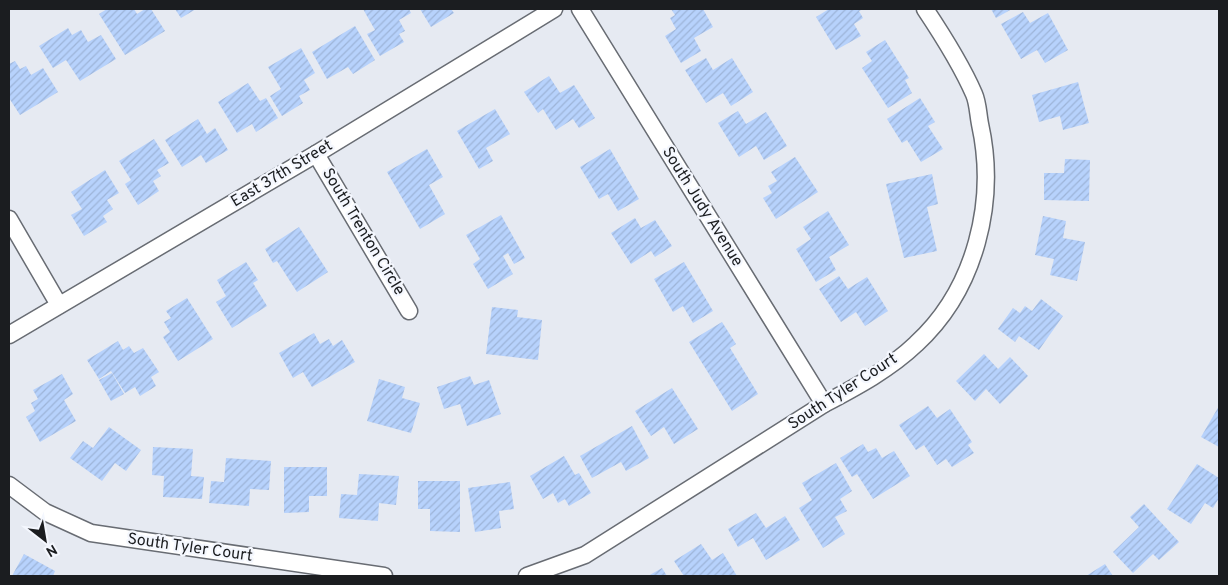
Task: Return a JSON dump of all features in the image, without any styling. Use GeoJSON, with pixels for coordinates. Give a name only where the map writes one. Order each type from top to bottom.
{"type":"FeatureCollection","features":[{"type":"Feature","properties":{"kind":"street","name":"East 37th Street"},"geometry":{"type":"LineString","coordinates":[[9,335],[316,154],[554,9]]}},
{"type":"Feature","properties":{"kind":"street","name":"South Judy Avenue"},"geometry":{"type":"LineString","coordinates":[[580,9],[824,404]]}},
{"type":"Feature","properties":{"kind":"street","name":"South Tyler Court"},"geometry":{"type":"LineString","coordinates":[[527,576],[585,555],[824,404],[862,384],[917,344],[948,306],[972,259],[986,204],[986,152],[974,96],[952,51],[925,9]]}},
{"type":"Feature","properties":{"kind":"street","name":"South Trenton Circle"},"geometry":{"type":"LineString","coordinates":[[316,154],[409,311]]}},
{"type":"Feature","properties":{"kind":"street"},"geometry":{"type":"LineString","coordinates":[[9,219],[59,305]]}},
{"type":"Feature","properties":{"kind":"street","name":"South Tyler Court"},"geometry":{"type":"LineString","coordinates":[[9,485],[46,512],[91,533],[384,576]]}},
{"type":"Feature","properties":{"kind":"building"},"geometry":{"type":"Polygon","coordinates":[[[107,9],[134,9],[137,14],[145,9],[151,9],[165,31],[125,55],[99,14],[107,9]]]}},
{"type":"Feature","properties":{"kind":"building"},"geometry":{"type":"Polygon","coordinates":[[[175,9],[196,9],[181,18],[175,9]]]}},
{"type":"Feature","properties":{"kind":"building"},"geometry":{"type":"Polygon","coordinates":[[[363,9],[409,9],[411,13],[399,20],[405,31],[399,34],[404,42],[380,56],[367,34],[375,30],[363,9]]]}},
{"type":"Feature","properties":{"kind":"building"},"geometry":{"type":"Polygon","coordinates":[[[420,9],[451,9],[454,13],[431,27],[420,9]]]}},
{"type":"Feature","properties":{"kind":"building"},"geometry":{"type":"Polygon","coordinates":[[[671,9],[703,9],[713,27],[694,38],[701,51],[681,63],[665,36],[676,29],[670,18],[675,15],[671,9]]]}},
{"type":"Feature","properties":{"kind":"building"},"geometry":{"type":"Polygon","coordinates":[[[829,9],[863,9],[859,11],[863,18],[854,24],[861,36],[836,50],[816,17],[829,9]]]}},
{"type":"Feature","properties":{"kind":"building"},"geometry":{"type":"Polygon","coordinates":[[[991,9],[1012,9],[996,18],[991,9]]]}},
{"type":"Feature","properties":{"kind":"building"},"geometry":{"type":"Polygon","coordinates":[[[1023,12],[1030,23],[1048,13],[1068,50],[1045,63],[1037,50],[1021,59],[1001,24],[1023,12]]]}},
{"type":"Feature","properties":{"kind":"building"},"geometry":{"type":"Polygon","coordinates":[[[355,26],[375,60],[353,74],[348,67],[327,79],[312,52],[355,26]]]}},
{"type":"Feature","properties":{"kind":"building"},"geometry":{"type":"Polygon","coordinates":[[[68,28],[72,35],[81,30],[88,42],[101,35],[116,59],[80,81],[66,60],[53,68],[39,46],[68,28]]]}},
{"type":"Feature","properties":{"kind":"building"},"geometry":{"type":"Polygon","coordinates":[[[885,40],[909,78],[905,80],[912,93],[888,108],[862,68],[872,61],[866,52],[885,40]]]}},
{"type":"Feature","properties":{"kind":"building"},"geometry":{"type":"Polygon","coordinates":[[[301,48],[315,73],[304,80],[310,90],[299,96],[303,103],[282,116],[270,96],[281,89],[268,67],[301,48]]]}},
{"type":"Feature","properties":{"kind":"building"},"geometry":{"type":"Polygon","coordinates":[[[706,58],[713,70],[732,58],[753,92],[731,106],[723,93],[706,103],[685,70],[706,58]]]}},
{"type":"Feature","properties":{"kind":"building"},"geometry":{"type":"Polygon","coordinates":[[[15,61],[20,69],[26,66],[31,75],[43,68],[58,92],[20,115],[9,98],[9,64],[15,61]]]}},
{"type":"Feature","properties":{"kind":"building"},"geometry":{"type":"Polygon","coordinates":[[[549,76],[560,93],[574,85],[595,118],[579,128],[573,119],[556,130],[543,109],[538,113],[524,92],[549,76]]]}},
{"type":"Feature","properties":{"kind":"building"},"geometry":{"type":"Polygon","coordinates":[[[1078,82],[1089,123],[1063,130],[1060,116],[1039,122],[1032,95],[1078,82]]]}},
{"type":"Feature","properties":{"kind":"building"},"geometry":{"type":"Polygon","coordinates":[[[248,83],[260,101],[266,98],[278,118],[256,132],[252,124],[237,133],[218,102],[248,83]]]}},
{"type":"Feature","properties":{"kind":"building"},"geometry":{"type":"Polygon","coordinates":[[[920,98],[935,122],[928,126],[943,149],[921,162],[907,140],[902,143],[887,119],[920,98]]]}},
{"type":"Feature","properties":{"kind":"building"},"geometry":{"type":"Polygon","coordinates":[[[495,109],[510,134],[486,148],[493,161],[479,169],[457,131],[495,109]]]}},
{"type":"Feature","properties":{"kind":"building"},"geometry":{"type":"Polygon","coordinates":[[[738,111],[746,124],[766,112],[787,146],[764,160],[756,146],[739,157],[718,123],[738,111]]]}},
{"type":"Feature","properties":{"kind":"building"},"geometry":{"type":"Polygon","coordinates":[[[198,119],[207,134],[215,128],[228,150],[206,163],[201,155],[182,167],[165,140],[198,119]]]}},
{"type":"Feature","properties":{"kind":"building"},"geometry":{"type":"Polygon","coordinates":[[[154,139],[169,163],[157,170],[161,176],[153,181],[159,191],[138,205],[125,184],[131,180],[119,161],[154,139]]]}},
{"type":"Feature","properties":{"kind":"building"},"geometry":{"type":"Polygon","coordinates":[[[427,149],[443,177],[429,185],[445,214],[420,229],[387,172],[427,149]]]}},
{"type":"Feature","properties":{"kind":"building"},"geometry":{"type":"Polygon","coordinates":[[[610,149],[639,199],[618,211],[608,194],[599,199],[580,167],[610,149]]]}},
{"type":"Feature","properties":{"kind":"building"},"geometry":{"type":"Polygon","coordinates":[[[795,157],[818,192],[776,219],[763,198],[772,193],[768,186],[777,181],[771,172],[795,157]]]}},
{"type":"Feature","properties":{"kind":"building"},"geometry":{"type":"Polygon","coordinates":[[[1065,159],[1090,160],[1089,201],[1044,200],[1044,173],[1064,173],[1065,159]]]}},
{"type":"Feature","properties":{"kind":"building"},"geometry":{"type":"Polygon","coordinates":[[[105,170],[119,193],[107,200],[113,209],[103,216],[107,222],[84,236],[71,215],[82,209],[71,192],[105,170]]]}},
{"type":"Feature","properties":{"kind":"building"},"geometry":{"type":"Polygon","coordinates":[[[932,174],[938,204],[927,207],[937,251],[904,258],[886,184],[932,174]]]}},
{"type":"Feature","properties":{"kind":"building"},"geometry":{"type":"Polygon","coordinates":[[[828,211],[849,245],[829,257],[836,270],[816,282],[796,249],[811,239],[803,227],[828,211]]]}},
{"type":"Feature","properties":{"kind":"building"},"geometry":{"type":"Polygon","coordinates":[[[501,215],[525,258],[514,264],[508,253],[503,256],[513,274],[488,289],[473,264],[480,259],[466,235],[501,215]]]}},
{"type":"Feature","properties":{"kind":"building"},"geometry":{"type":"Polygon","coordinates":[[[1043,216],[1066,221],[1063,238],[1085,242],[1077,281],[1050,275],[1054,259],[1035,255],[1043,216]]]}},
{"type":"Feature","properties":{"kind":"building"},"geometry":{"type":"Polygon","coordinates":[[[635,218],[641,228],[655,220],[672,246],[655,257],[651,251],[631,264],[611,233],[635,218]]]}},
{"type":"Feature","properties":{"kind":"building"},"geometry":{"type":"Polygon","coordinates":[[[299,227],[328,272],[297,292],[277,261],[273,263],[265,249],[299,227]]]}},
{"type":"Feature","properties":{"kind":"building"},"geometry":{"type":"Polygon","coordinates":[[[246,262],[258,280],[253,283],[267,306],[232,328],[216,302],[226,296],[217,280],[246,262]]]}},
{"type":"Feature","properties":{"kind":"building"},"geometry":{"type":"Polygon","coordinates":[[[684,262],[713,311],[693,323],[683,306],[673,312],[654,279],[684,262]]]}},
{"type":"Feature","properties":{"kind":"building"},"geometry":{"type":"Polygon","coordinates":[[[839,276],[848,289],[867,277],[888,311],[865,326],[856,312],[841,322],[819,289],[839,276]]]}},
{"type":"Feature","properties":{"kind":"building"},"geometry":{"type":"Polygon","coordinates":[[[187,298],[213,339],[178,361],[163,337],[170,332],[164,322],[171,318],[166,311],[187,298]]]}},
{"type":"Feature","properties":{"kind":"building"},"geometry":{"type":"Polygon","coordinates":[[[1041,299],[1063,316],[1039,350],[1019,336],[1015,342],[998,329],[1013,308],[1020,313],[1025,306],[1032,311],[1041,299]]]}},
{"type":"Feature","properties":{"kind":"building"},"geometry":{"type":"Polygon","coordinates":[[[492,307],[518,310],[517,317],[542,320],[538,360],[486,354],[492,307]]]}},
{"type":"Feature","properties":{"kind":"building"},"geometry":{"type":"Polygon","coordinates":[[[722,322],[736,344],[730,348],[758,394],[732,411],[689,342],[722,322]]]}},
{"type":"Feature","properties":{"kind":"building"},"geometry":{"type":"Polygon","coordinates":[[[314,333],[320,344],[329,339],[333,346],[342,340],[355,362],[312,387],[303,372],[293,378],[279,353],[314,333]]]}},
{"type":"Feature","properties":{"kind":"building"},"geometry":{"type":"Polygon","coordinates":[[[118,341],[123,350],[129,346],[134,353],[143,348],[159,372],[151,377],[156,386],[140,396],[135,387],[125,393],[111,371],[99,379],[87,360],[118,341]]]}},
{"type":"Feature","properties":{"kind":"building"},"geometry":{"type":"Polygon","coordinates":[[[984,354],[998,369],[1010,357],[1028,376],[1000,404],[986,389],[975,401],[956,381],[984,354]]]}},
{"type":"Feature","properties":{"kind":"building"},"geometry":{"type":"Polygon","coordinates":[[[112,373],[124,394],[111,401],[99,380],[112,373]]]}},
{"type":"Feature","properties":{"kind":"building"},"geometry":{"type":"Polygon","coordinates":[[[62,374],[73,394],[64,400],[76,421],[40,442],[26,417],[35,411],[31,403],[38,399],[33,390],[62,374]]]}},
{"type":"Feature","properties":{"kind":"building"},"geometry":{"type":"Polygon","coordinates":[[[470,376],[474,385],[489,380],[501,414],[467,426],[460,404],[444,409],[437,387],[470,376]]]}},
{"type":"Feature","properties":{"kind":"building"},"geometry":{"type":"Polygon","coordinates":[[[379,379],[405,387],[402,398],[420,403],[411,433],[367,421],[379,379]]]}},
{"type":"Feature","properties":{"kind":"building"},"geometry":{"type":"Polygon","coordinates":[[[672,388],[698,429],[674,444],[664,427],[651,436],[635,411],[672,388]]]}},
{"type":"Feature","properties":{"kind":"building"},"geometry":{"type":"Polygon","coordinates":[[[928,406],[937,418],[950,409],[972,442],[968,445],[974,453],[952,467],[946,459],[937,465],[924,445],[916,450],[899,425],[928,406]]]}},
{"type":"Feature","properties":{"kind":"building"},"geometry":{"type":"Polygon","coordinates":[[[1219,406],[1219,447],[1201,437],[1219,406]]]}},
{"type":"Feature","properties":{"kind":"building"},"geometry":{"type":"Polygon","coordinates":[[[632,426],[649,458],[626,471],[621,462],[592,478],[580,456],[632,426]]]}},
{"type":"Feature","properties":{"kind":"building"},"geometry":{"type":"Polygon","coordinates":[[[109,427],[141,450],[126,471],[115,463],[102,481],[70,458],[83,441],[93,448],[109,427]]]}},
{"type":"Feature","properties":{"kind":"building"},"geometry":{"type":"Polygon","coordinates":[[[863,444],[868,452],[876,448],[882,458],[894,451],[910,476],[873,499],[857,474],[852,477],[840,458],[863,444]]]}},
{"type":"Feature","properties":{"kind":"building"},"geometry":{"type":"Polygon","coordinates":[[[153,447],[193,449],[191,476],[204,477],[202,499],[163,497],[164,476],[152,475],[153,447]]]}},
{"type":"Feature","properties":{"kind":"building"},"geometry":{"type":"Polygon","coordinates":[[[564,456],[575,475],[579,473],[591,493],[569,506],[565,499],[558,503],[553,493],[543,499],[530,476],[564,456]]]}},
{"type":"Feature","properties":{"kind":"building"},"geometry":{"type":"Polygon","coordinates":[[[226,458],[271,461],[269,490],[250,489],[249,506],[209,503],[211,481],[224,482],[226,458]]]}},
{"type":"Feature","properties":{"kind":"building"},"geometry":{"type":"Polygon","coordinates":[[[836,463],[852,491],[840,499],[847,511],[835,517],[845,534],[823,548],[799,508],[812,500],[802,483],[836,463]]]}},
{"type":"Feature","properties":{"kind":"building"},"geometry":{"type":"Polygon","coordinates":[[[1197,464],[1219,478],[1219,498],[1213,508],[1205,503],[1191,524],[1167,509],[1197,464]]]}},
{"type":"Feature","properties":{"kind":"building"},"geometry":{"type":"Polygon","coordinates":[[[284,467],[327,467],[327,496],[309,496],[309,512],[284,513],[284,467]]]}},
{"type":"Feature","properties":{"kind":"building"},"geometry":{"type":"Polygon","coordinates":[[[359,474],[399,476],[396,505],[379,503],[378,521],[339,518],[341,494],[357,495],[359,474]]]}},
{"type":"Feature","properties":{"kind":"building"},"geometry":{"type":"Polygon","coordinates":[[[418,481],[460,481],[460,532],[430,531],[430,509],[418,509],[418,481]]]}},
{"type":"Feature","properties":{"kind":"building"},"geometry":{"type":"Polygon","coordinates":[[[510,482],[514,509],[499,511],[501,528],[475,532],[468,488],[510,482]]]}},
{"type":"Feature","properties":{"kind":"building"},"geometry":{"type":"Polygon","coordinates":[[[1144,504],[1179,542],[1159,560],[1153,554],[1133,573],[1113,552],[1139,527],[1130,517],[1144,504]]]}},
{"type":"Feature","properties":{"kind":"building"},"geometry":{"type":"Polygon","coordinates":[[[756,513],[766,528],[785,516],[800,540],[766,560],[753,538],[738,547],[728,529],[756,513]]]}},
{"type":"Feature","properties":{"kind":"building"},"geometry":{"type":"Polygon","coordinates":[[[701,544],[712,560],[723,553],[737,576],[684,576],[674,561],[701,544]]]}},
{"type":"Feature","properties":{"kind":"building"},"geometry":{"type":"Polygon","coordinates":[[[24,554],[55,571],[53,576],[12,576],[24,554]]]}},
{"type":"Feature","properties":{"kind":"building"},"geometry":{"type":"Polygon","coordinates":[[[1105,564],[1113,576],[1086,576],[1105,564]]]}},
{"type":"Feature","properties":{"kind":"building"},"geometry":{"type":"Polygon","coordinates":[[[662,568],[667,576],[648,576],[662,568]]]}}]}
